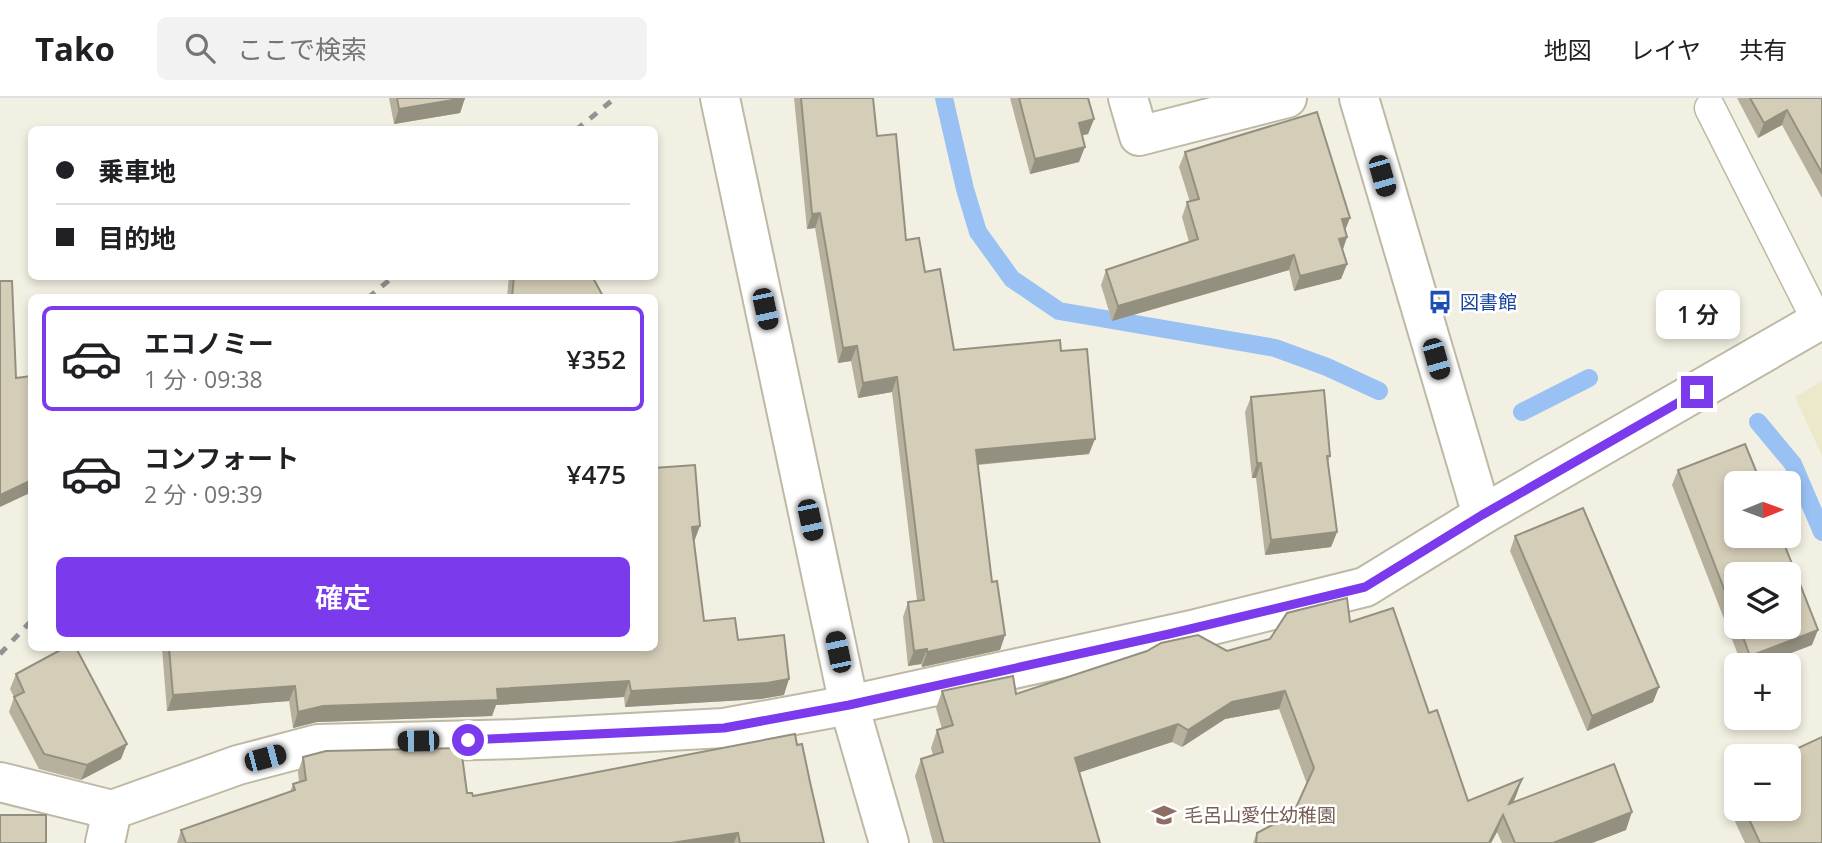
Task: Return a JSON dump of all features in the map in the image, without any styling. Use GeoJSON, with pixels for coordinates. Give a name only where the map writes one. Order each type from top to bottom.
{"type":"FeatureCollection","features":[{"type":"Feature","properties":{"kind":"street"},"geometry":{"type":"LineString","coordinates":[[720,98],[849,705],[889,843]]}},
{"type":"Feature","properties":{"kind":"street"},"geometry":{"type":"LineString","coordinates":[[1128,98],[1139,136],[1284,98]]}},
{"type":"Feature","properties":{"kind":"street"},"geometry":{"type":"LineString","coordinates":[[1359,98],[1482,515]]}},
{"type":"Feature","properties":{"kind":"street"},"geometry":{"type":"LineString","coordinates":[[0,782],[108,827],[238,765],[318,744],[518,739],[724,728],[849,705],[1196,628],[1365,587],[1482,515],[1820,321]]}},
{"type":"Feature","properties":{"kind":"lane"},"geometry":{"type":"LineString","coordinates":[[1710,108],[1820,321]]}},
{"type":"Feature","properties":{"kind":"shaded area"},"geometry":{"type":"Polygon","coordinates":[[[1822,381],[1822,456],[1795,397],[1822,381]]]}},
{"type":"Feature","properties":{"kind":"building"},"geometry":{"type":"Polygon","coordinates":[[[397,98],[465,98],[399,109],[397,98]]]}},
{"type":"Feature","properties":{"kind":"building"},"geometry":{"type":"Polygon","coordinates":[[[801,98],[873,98],[877,136],[896,134],[906,240],[919,238],[925,272],[940,269],[954,350],[1060,340],[1061,351],[1087,349],[1095,439],[976,450],[992,582],[997,581],[1005,635],[927,652],[927,649],[914,651],[908,602],[924,600],[897,377],[863,383],[857,346],[843,348],[820,213],[812,214],[801,98]]]}},
{"type":"Feature","properties":{"kind":"building"},"geometry":{"type":"Polygon","coordinates":[[[1019,98],[1088,98],[1094,119],[1079,123],[1085,147],[1035,159],[1019,98]]]}},
{"type":"Feature","properties":{"kind":"building"},"geometry":{"type":"Polygon","coordinates":[[[1750,98],[1822,98],[1822,173],[1787,110],[1764,123],[1750,98]]]}},
{"type":"Feature","properties":{"kind":"building"},"geometry":{"type":"Polygon","coordinates":[[[1317,112],[1350,218],[1342,219],[1347,237],[1339,239],[1347,264],[1300,276],[1294,255],[1118,306],[1106,270],[1198,239],[1187,202],[1199,199],[1185,152],[1317,112]]]}},
{"type":"Feature","properties":{"kind":"building"},"geometry":{"type":"Polygon","coordinates":[[[514,280],[594,280],[602,294],[512,294],[514,280]]]}},
{"type":"Feature","properties":{"kind":"building"},"geometry":{"type":"Polygon","coordinates":[[[0,281],[12,281],[16,378],[28,376],[28,482],[0,495],[0,281]]]}},
{"type":"Feature","properties":{"kind":"building"},"geometry":{"type":"Polygon","coordinates":[[[1324,390],[1330,456],[1327,456],[1337,532],[1271,540],[1261,463],[1257,463],[1251,397],[1324,390]]]}},
{"type":"Feature","properties":{"kind":"building"},"geometry":{"type":"Polygon","coordinates":[[[1745,444],[1756,471],[1724,471],[1724,548],[1786,548],[1791,562],[1724,562],[1724,589],[1678,470],[1745,444]]]}},
{"type":"Feature","properties":{"kind":"building"},"geometry":{"type":"Polygon","coordinates":[[[695,465],[700,526],[692,527],[704,621],[735,618],[738,640],[784,635],[789,679],[767,683],[631,691],[629,681],[497,689],[498,700],[323,706],[298,712],[295,686],[173,695],[169,651],[658,651],[658,468],[695,465]]]}},
{"type":"Feature","properties":{"kind":"building"},"geometry":{"type":"Polygon","coordinates":[[[1583,508],[1659,687],[1592,716],[1515,536],[1583,508]]]}},
{"type":"Feature","properties":{"kind":"building"},"geometry":{"type":"Polygon","coordinates":[[[1801,587],[1818,630],[1801,636],[1801,587]]]}},
{"type":"Feature","properties":{"kind":"building"},"geometry":{"type":"Polygon","coordinates":[[[1347,598],[1350,622],[1393,608],[1429,713],[1437,710],[1468,801],[1522,779],[1509,804],[1614,764],[1632,812],[1553,843],[1515,843],[1503,815],[1489,843],[1256,843],[1257,833],[1293,814],[1314,768],[1285,691],[1232,702],[1188,730],[1178,724],[1075,758],[1100,843],[944,843],[921,759],[943,752],[937,730],[953,725],[942,691],[1013,676],[1016,694],[1147,651],[1161,643],[1198,635],[1227,651],[1270,639],[1287,613],[1347,598]]]}},
{"type":"Feature","properties":{"kind":"building"},"geometry":{"type":"Polygon","coordinates":[[[1744,639],[1794,639],[1758,653],[1749,653],[1744,639]]]}},
{"type":"Feature","properties":{"kind":"building"},"geometry":{"type":"Polygon","coordinates":[[[58,651],[78,651],[127,744],[87,765],[44,754],[14,697],[24,692],[16,674],[58,651]]]}},
{"type":"Feature","properties":{"kind":"building"},"geometry":{"type":"Polygon","coordinates":[[[795,734],[797,745],[802,744],[824,843],[740,843],[738,833],[671,843],[186,843],[181,830],[295,790],[293,784],[306,780],[303,757],[326,751],[461,748],[467,793],[472,793],[473,796],[795,734]]]}},
{"type":"Feature","properties":{"kind":"building"},"geometry":{"type":"Polygon","coordinates":[[[1822,737],[1822,843],[1760,843],[1750,821],[1801,821],[1801,747],[1822,737]]]}},
{"type":"Feature","properties":{"kind":"building"},"geometry":{"type":"Polygon","coordinates":[[[0,815],[46,815],[46,843],[0,843],[0,815]]]}},
{"type":"Feature","properties":{"kind":"waterway"},"geometry":{"type":"LineString","coordinates":[[944,98],[978,232],[1012,279],[1059,311],[1275,348],[1327,367],[1379,391]]}},
{"type":"Feature","properties":{"kind":"waterway"},"geometry":{"type":"LineString","coordinates":[[1522,412],[1589,378]]}},
{"type":"Feature","properties":{"kind":"waterway"},"geometry":{"type":"LineString","coordinates":[[1758,422],[1793,464],[1822,532]]}},
{"type":"Feature","properties":{"kind":"railway"},"geometry":{"type":"LineString","coordinates":[[581,126],[615,98]]}},
{"type":"Feature","properties":{"kind":"railway"},"geometry":{"type":"LineString","coordinates":[[373,294],[389,280]]}},
{"type":"Feature","properties":{"kind":"railway"},"geometry":{"type":"LineString","coordinates":[[0,654],[28,624]]}},
{"type":"Feature","properties":{"kind":"place","name":"図書館"},"geometry":{"type":"Point","coordinates":[1440,302]}},
{"type":"Feature","properties":{"kind":"place","name":"毛呂山愛仕幼稚園"},"geometry":{"type":"Point","coordinates":[1164,815]}},
{"type":"Feature","properties":{"kind":"route"},"geometry":{"type":"LineString","coordinates":[[468,740],[724,728],[849,705],[1196,628],[1365,587],[1482,515],[1697,392]]}}]}
